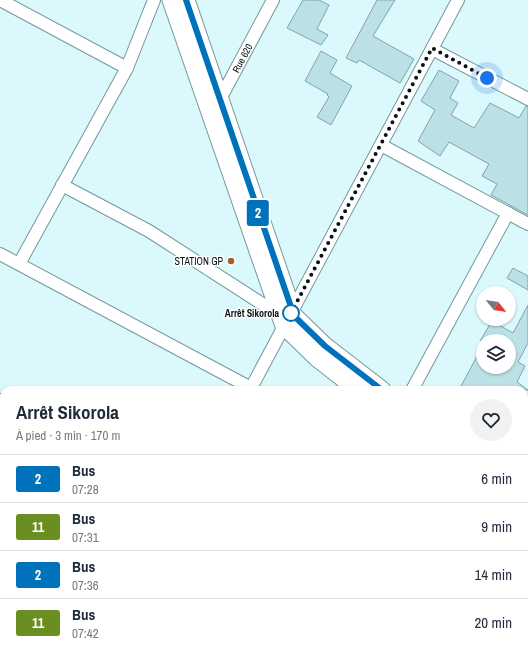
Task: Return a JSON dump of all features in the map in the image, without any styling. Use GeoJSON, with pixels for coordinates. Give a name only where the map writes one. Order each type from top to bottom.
{"type":"FeatureCollection","features":[{"type":"Feature","properties":{"kind":"main road"},"geometry":{"type":"LineString","coordinates":[[171,0],[274,302],[317,358],[353,386]]}},
{"type":"Feature","properties":{"kind":"main road"},"geometry":{"type":"LineString","coordinates":[[186,0],[290,304],[285,318]]}},
{"type":"Feature","properties":{"kind":"main road"},"geometry":{"type":"LineString","coordinates":[[285,318],[325,346],[377,386]]}},
{"type":"Feature","properties":{"kind":"street"},"geometry":{"type":"LineString","coordinates":[[0,0],[127,68]]}},
{"type":"Feature","properties":{"kind":"street"},"geometry":{"type":"LineString","coordinates":[[18,264],[127,68],[154,0]]}},
{"type":"Feature","properties":{"kind":"street","name":"Rue 620"},"geometry":{"type":"LineString","coordinates":[[211,117],[273,0]]}},
{"type":"Feature","properties":{"kind":"street"},"geometry":{"type":"LineString","coordinates":[[252,386],[285,318],[381,145],[458,0]]}},
{"type":"Feature","properties":{"kind":"street"},"geometry":{"type":"LineString","coordinates":[[432,48],[528,99]]}},
{"type":"Feature","properties":{"kind":"street"},"geometry":{"type":"LineString","coordinates":[[381,145],[528,224]]}},
{"type":"Feature","properties":{"kind":"street"},"geometry":{"type":"LineString","coordinates":[[62,185],[149,231],[285,318]]}},
{"type":"Feature","properties":{"kind":"street"},"geometry":{"type":"LineString","coordinates":[[414,386],[508,213]]}},
{"type":"Feature","properties":{"kind":"street"},"geometry":{"type":"LineString","coordinates":[[0,254],[245,386]]}},
{"type":"Feature","properties":{"kind":"building"},"geometry":{"type":"Polygon","coordinates":[[[303,0],[319,0],[329,5],[317,29],[328,35],[321,45],[287,28],[303,0]]]}},
{"type":"Feature","properties":{"kind":"building"},"geometry":{"type":"Polygon","coordinates":[[[377,0],[395,0],[373,36],[414,59],[400,83],[359,60],[357,63],[346,58],[377,0]]]}},
{"type":"Feature","properties":{"kind":"building"},"geometry":{"type":"Polygon","coordinates":[[[321,51],[337,60],[330,73],[352,86],[331,125],[317,117],[329,97],[327,95],[328,94],[305,81],[321,51]]]}},
{"type":"Feature","properties":{"kind":"building"},"geometry":{"type":"Polygon","coordinates":[[[439,70],[459,81],[450,98],[458,103],[451,115],[474,128],[490,103],[519,118],[526,106],[528,106],[528,215],[491,195],[497,184],[482,176],[489,164],[449,142],[440,156],[418,141],[435,110],[421,101],[439,70]]]}},
{"type":"Feature","properties":{"kind":"building"},"geometry":{"type":"Polygon","coordinates":[[[513,268],[528,276],[528,290],[507,278],[513,268]]]}},
{"type":"Feature","properties":{"kind":"building"},"geometry":{"type":"Polygon","coordinates":[[[528,305],[528,343],[518,362],[525,366],[517,382],[522,386],[461,386],[476,358],[476,374],[516,374],[516,334],[484,334],[489,326],[501,326],[513,333],[528,305]]]}},
{"type":"Feature","properties":{"kind":"bus line","name":"2"},"geometry":{"type":"LineString","coordinates":[[186,0],[284,291],[290,304],[291,313],[325,346],[377,386]]}},
{"type":"Feature","properties":{"kind":"place","name":"STATION GP"},"geometry":{"type":"Point","coordinates":[231,261]}},
{"type":"Feature","properties":{"kind":"place","name":"Arrêt Sikorola"},"geometry":{"type":"Point","coordinates":[291,313]}},
{"type":"Feature","properties":{"kind":"route"},"geometry":{"type":"LineString","coordinates":[[291,313],[432,48],[487,78]]}}]}
